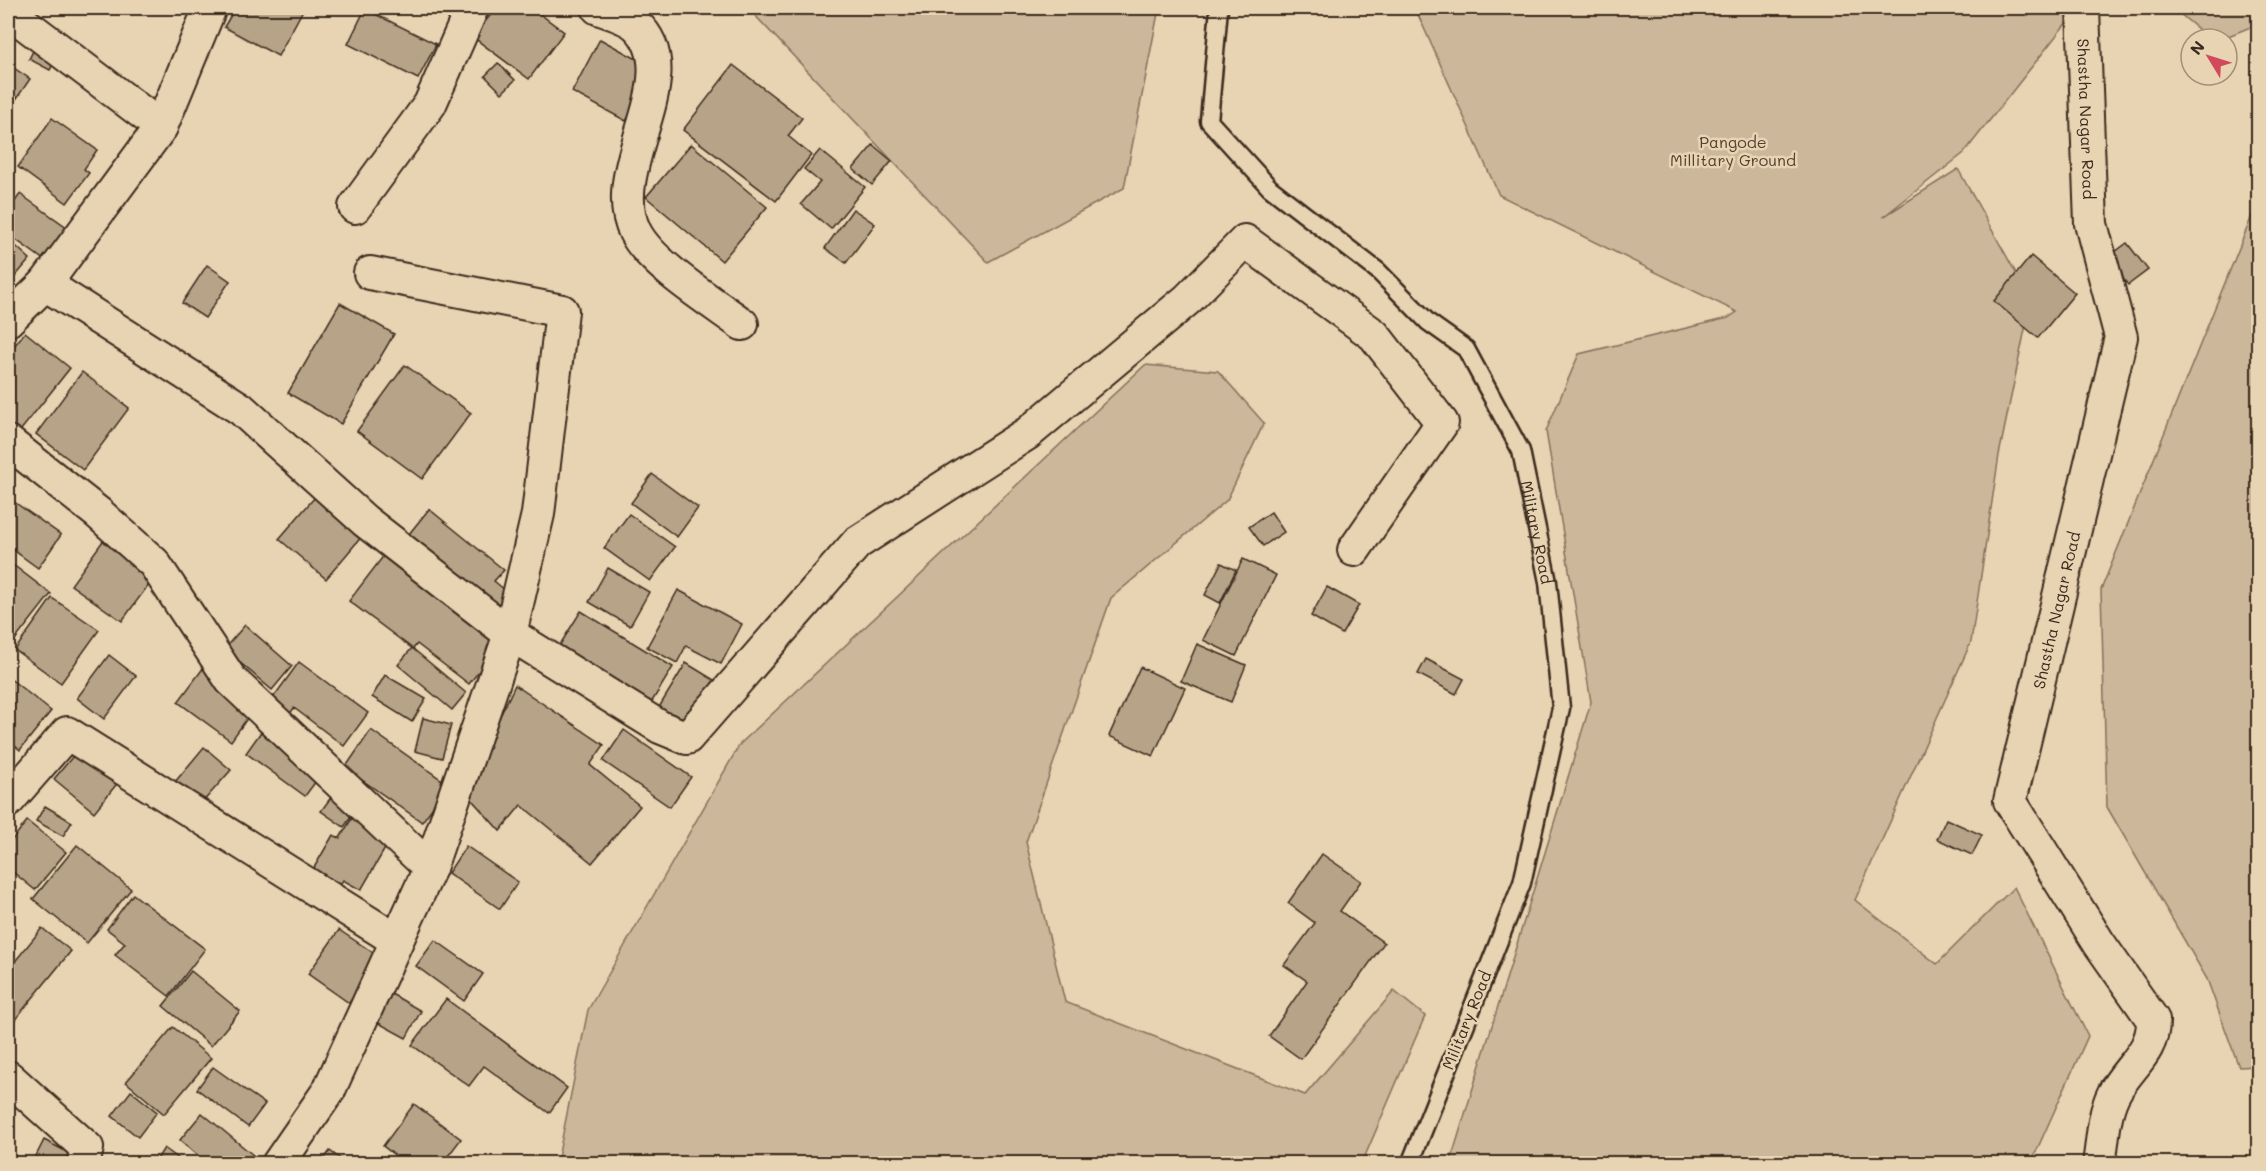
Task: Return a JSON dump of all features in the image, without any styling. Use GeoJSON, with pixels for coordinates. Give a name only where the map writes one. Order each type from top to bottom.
{"type":"FeatureCollection","features":[{"type":"Feature","properties":{"kind":"street"},"geometry":{"type":"LineString","coordinates":[[8,320],[45,284],[161,127],[210,8]]}},
{"type":"Feature","properties":{"kind":"street"},"geometry":{"type":"LineString","coordinates":[[355,207],[430,104],[472,8]]}},
{"type":"Feature","properties":{"kind":"street"},"geometry":{"type":"LineString","coordinates":[[598,8],[634,23],[652,43],[657,66],[633,158],[628,201],[635,232],[654,257],[742,324]]}},
{"type":"Feature","properties":{"kind":"street","name":"Shastha Nagar Road"},"geometry":{"type":"LineString","coordinates":[[2083,8],[2091,224],[2121,337],[2010,801],[2099,943],[2153,1020],[2153,1032],[2148,1045],[2113,1094],[2107,1114],[2099,1164]]}},
{"type":"Feature","properties":{"kind":"street"},"geometry":{"type":"LineString","coordinates":[[8,11],[161,127]]}},
{"type":"Feature","properties":{"kind":"street"},"geometry":{"type":"LineString","coordinates":[[45,284],[241,409],[365,521],[510,634],[660,727],[687,738],[857,543],[1028,433],[1188,298],[1245,241],[1374,334],[1442,423],[1354,550]]}},
{"type":"Feature","properties":{"kind":"street"},"geometry":{"type":"LineString","coordinates":[[278,1164],[329,1090],[430,868],[510,634],[538,513],[562,311],[370,273]]}},
{"type":"Feature","properties":{"kind":"street"},"geometry":{"type":"LineString","coordinates":[[8,442],[98,513],[154,564],[231,680],[430,868]]}},
{"type":"Feature","properties":{"kind":"street"},"geometry":{"type":"LineString","coordinates":[[8,801],[67,733],[396,940]]}},
{"type":"Feature","properties":{"kind":"street"},"geometry":{"type":"LineString","coordinates":[[8,1077],[87,1148],[83,1164]]}},
{"type":"Feature","properties":{"kind":"lane","name":"Military Road"},"geometry":{"type":"LineString","coordinates":[[1219,8],[1209,121],[1270,188],[1378,272],[1428,322],[1466,349],[1521,451],[1548,582],[1561,708],[1522,883],[1410,1164]]}},
{"type":"Feature","properties":{"kind":"green space"},"geometry":{"type":"Polygon","coordinates":[[[748,8],[1159,8],[1124,188],[988,262],[748,8]]]}},
{"type":"Feature","properties":{"kind":"green space","name":"Pangode Millitary Ground"},"geometry":{"type":"Polygon","coordinates":[[[1415,8],[2078,8],[1964,153],[1883,217],[1958,169],[2031,300],[1999,455],[1971,642],[1855,900],[1937,964],[2014,887],[2088,1036],[2031,1163],[1450,1163],[1591,702],[1546,431],[1579,354],[1728,318],[1737,312],[1499,195],[1415,8]]]}},
{"type":"Feature","properties":{"kind":"green space"},"geometry":{"type":"Polygon","coordinates":[[[2173,8],[2258,8],[2258,24],[2239,32],[2239,27],[2196,27],[2173,8]]]}},
{"type":"Feature","properties":{"kind":"green space"},"geometry":{"type":"Polygon","coordinates":[[[2258,201],[2258,1066],[2239,1067],[2207,979],[2107,807],[2101,590],[2258,201]]]}},
{"type":"Feature","properties":{"kind":"green space"},"geometry":{"type":"Polygon","coordinates":[[[1145,365],[1218,371],[1264,423],[1227,500],[1111,598],[1026,842],[1065,1002],[1305,1095],[1394,991],[1425,1016],[1362,1163],[557,1163],[588,1010],[740,744],[1145,365]]]}},
{"type":"Feature","properties":{"kind":"building"},"geometry":{"type":"Polygon","coordinates":[[[235,8],[304,8],[278,56],[224,27],[235,8]]]}},
{"type":"Feature","properties":{"kind":"building"},"geometry":{"type":"Polygon","coordinates":[[[496,8],[532,8],[564,32],[529,79],[473,37],[496,8]]]}},
{"type":"Feature","properties":{"kind":"building"},"geometry":{"type":"Polygon","coordinates":[[[365,9],[436,44],[418,79],[348,44],[365,9]]]}},
{"type":"Feature","properties":{"kind":"building"},"geometry":{"type":"Polygon","coordinates":[[[39,39],[60,50],[50,70],[29,59],[39,39]]]}},
{"type":"Feature","properties":{"kind":"building"},"geometry":{"type":"Polygon","coordinates":[[[600,39],[655,69],[626,121],[572,92],[600,39]]]}},
{"type":"Feature","properties":{"kind":"building"},"geometry":{"type":"Polygon","coordinates":[[[498,63],[515,80],[502,93],[485,76],[498,63]]]}},
{"type":"Feature","properties":{"kind":"building"},"geometry":{"type":"Polygon","coordinates":[[[8,64],[30,79],[8,111],[8,64]]]}},
{"type":"Feature","properties":{"kind":"building"},"geometry":{"type":"Polygon","coordinates":[[[733,65],[802,118],[788,136],[811,155],[776,201],[683,130],[733,65]]]}},
{"type":"Feature","properties":{"kind":"building"},"geometry":{"type":"Polygon","coordinates":[[[52,118],[97,150],[84,169],[89,173],[67,203],[18,167],[52,118]]]}},
{"type":"Feature","properties":{"kind":"building"},"geometry":{"type":"Polygon","coordinates":[[[691,144],[767,207],[722,261],[646,197],[691,144]]]}},
{"type":"Feature","properties":{"kind":"building"},"geometry":{"type":"Polygon","coordinates":[[[873,145],[892,161],[872,185],[853,169],[873,145]]]}},
{"type":"Feature","properties":{"kind":"building"},"geometry":{"type":"Polygon","coordinates":[[[820,150],[865,187],[831,229],[801,204],[820,182],[804,169],[820,150]]]}},
{"type":"Feature","properties":{"kind":"building"},"geometry":{"type":"Polygon","coordinates":[[[20,194],[68,228],[44,260],[8,234],[8,212],[20,194]]]}},
{"type":"Feature","properties":{"kind":"building"},"geometry":{"type":"Polygon","coordinates":[[[853,209],[875,224],[846,263],[825,248],[853,209]]]}},
{"type":"Feature","properties":{"kind":"building"},"geometry":{"type":"Polygon","coordinates":[[[8,239],[30,259],[8,285],[8,239]]]}},
{"type":"Feature","properties":{"kind":"building"},"geometry":{"type":"Polygon","coordinates":[[[2127,243],[2148,270],[2128,285],[2107,258],[2127,243]]]}},
{"type":"Feature","properties":{"kind":"building"},"geometry":{"type":"Polygon","coordinates":[[[2031,256],[2075,293],[2038,338],[1994,301],[2031,256]]]}},
{"type":"Feature","properties":{"kind":"building"},"geometry":{"type":"Polygon","coordinates":[[[207,265],[230,281],[205,318],[182,303],[207,265]]]}},
{"type":"Feature","properties":{"kind":"building"},"geometry":{"type":"Polygon","coordinates":[[[340,303],[394,334],[341,424],[288,393],[340,303]]]}},
{"type":"Feature","properties":{"kind":"building"},"geometry":{"type":"Polygon","coordinates":[[[25,332],[70,368],[17,435],[8,427],[8,354],[25,332]]]}},
{"type":"Feature","properties":{"kind":"building"},"geometry":{"type":"Polygon","coordinates":[[[405,365],[471,413],[422,479],[357,431],[405,365]]]}},
{"type":"Feature","properties":{"kind":"building"},"geometry":{"type":"Polygon","coordinates":[[[82,372],[129,408],[83,470],[36,434],[82,372]]]}},
{"type":"Feature","properties":{"kind":"building"},"geometry":{"type":"Polygon","coordinates":[[[652,474],[698,508],[677,537],[631,503],[652,474]]]}},
{"type":"Feature","properties":{"kind":"building"},"geometry":{"type":"Polygon","coordinates":[[[321,490],[368,529],[326,579],[279,539],[321,490]]]}},
{"type":"Feature","properties":{"kind":"building"},"geometry":{"type":"Polygon","coordinates":[[[10,499],[61,535],[38,568],[8,546],[8,503],[10,499]]]}},
{"type":"Feature","properties":{"kind":"building"},"geometry":{"type":"Polygon","coordinates":[[[429,509],[504,570],[494,581],[511,595],[501,608],[409,534],[429,509]]]}},
{"type":"Feature","properties":{"kind":"building"},"geometry":{"type":"Polygon","coordinates":[[[1271,512],[1284,532],[1263,546],[1249,527],[1271,512]]]}},
{"type":"Feature","properties":{"kind":"building"},"geometry":{"type":"Polygon","coordinates":[[[629,514],[675,547],[650,581],[604,548],[629,514]]]}},
{"type":"Feature","properties":{"kind":"building"},"geometry":{"type":"Polygon","coordinates":[[[113,527],[164,564],[122,621],[71,585],[113,527]]]}},
{"type":"Feature","properties":{"kind":"building"},"geometry":{"type":"Polygon","coordinates":[[[388,550],[504,639],[469,684],[417,644],[413,649],[349,601],[388,550]]]}},
{"type":"Feature","properties":{"kind":"building"},"geometry":{"type":"Polygon","coordinates":[[[1243,559],[1276,575],[1236,656],[1203,640],[1243,559]]]}},
{"type":"Feature","properties":{"kind":"building"},"geometry":{"type":"Polygon","coordinates":[[[8,561],[51,594],[11,645],[8,643],[8,561]]]}},
{"type":"Feature","properties":{"kind":"building"},"geometry":{"type":"Polygon","coordinates":[[[1221,563],[1236,570],[1220,603],[1205,595],[1221,563]]]}},
{"type":"Feature","properties":{"kind":"building"},"geometry":{"type":"Polygon","coordinates":[[[608,568],[649,592],[630,626],[589,602],[608,568]]]}},
{"type":"Feature","properties":{"kind":"building"},"geometry":{"type":"Polygon","coordinates":[[[1327,587],[1359,605],[1342,634],[1311,616],[1327,587]]]}},
{"type":"Feature","properties":{"kind":"building"},"geometry":{"type":"Polygon","coordinates":[[[678,590],[742,624],[721,664],[686,646],[677,663],[647,647],[678,590]]]}},
{"type":"Feature","properties":{"kind":"building"},"geometry":{"type":"Polygon","coordinates":[[[52,598],[99,630],[61,683],[15,650],[52,598]]]}},
{"type":"Feature","properties":{"kind":"building"},"geometry":{"type":"Polygon","coordinates":[[[581,611],[673,667],[648,708],[556,651],[581,611]]]}},
{"type":"Feature","properties":{"kind":"building"},"geometry":{"type":"Polygon","coordinates":[[[245,625],[292,666],[272,690],[224,649],[245,625]]]}},
{"type":"Feature","properties":{"kind":"building"},"geometry":{"type":"Polygon","coordinates":[[[1197,644],[1246,665],[1231,702],[1181,681],[1197,644]]]}},
{"type":"Feature","properties":{"kind":"building"},"geometry":{"type":"Polygon","coordinates":[[[412,648],[466,693],[452,710],[398,665],[412,648]]]}},
{"type":"Feature","properties":{"kind":"building"},"geometry":{"type":"Polygon","coordinates":[[[109,655],[136,676],[104,719],[77,698],[109,655]]]}},
{"type":"Feature","properties":{"kind":"building"},"geometry":{"type":"Polygon","coordinates":[[[1426,659],[1464,679],[1456,694],[1418,674],[1426,659]]]}},
{"type":"Feature","properties":{"kind":"building"},"geometry":{"type":"Polygon","coordinates":[[[299,662],[368,713],[344,746],[294,708],[286,719],[267,706],[299,662]]]}},
{"type":"Feature","properties":{"kind":"building"},"geometry":{"type":"Polygon","coordinates":[[[686,663],[714,680],[687,726],[658,709],[686,663]]]}},
{"type":"Feature","properties":{"kind":"building"},"geometry":{"type":"Polygon","coordinates":[[[204,667],[256,706],[231,741],[178,702],[204,667]]]}},
{"type":"Feature","properties":{"kind":"building"},"geometry":{"type":"Polygon","coordinates":[[[1140,667],[1185,688],[1153,756],[1109,736],[1140,667]]]}},
{"type":"Feature","properties":{"kind":"building"},"geometry":{"type":"Polygon","coordinates":[[[385,675],[426,699],[412,722],[372,697],[385,675]]]}},
{"type":"Feature","properties":{"kind":"building"},"geometry":{"type":"Polygon","coordinates":[[[8,677],[51,711],[20,750],[8,740],[8,677]]]}},
{"type":"Feature","properties":{"kind":"building"},"geometry":{"type":"Polygon","coordinates":[[[515,685],[604,745],[590,765],[640,806],[592,863],[521,805],[500,831],[464,791],[515,685]]]}},
{"type":"Feature","properties":{"kind":"building"},"geometry":{"type":"Polygon","coordinates":[[[423,718],[451,725],[442,758],[415,751],[423,718]]]}},
{"type":"Feature","properties":{"kind":"building"},"geometry":{"type":"Polygon","coordinates":[[[268,722],[328,765],[305,796],[246,753],[268,722]]]}},
{"type":"Feature","properties":{"kind":"building"},"geometry":{"type":"Polygon","coordinates":[[[371,730],[449,785],[422,822],[345,768],[371,730]]]}},
{"type":"Feature","properties":{"kind":"building"},"geometry":{"type":"Polygon","coordinates":[[[624,730],[691,777],[670,807],[603,761],[624,730]]]}},
{"type":"Feature","properties":{"kind":"building"},"geometry":{"type":"Polygon","coordinates":[[[93,732],[133,764],[94,812],[54,779],[93,732]]]}},
{"type":"Feature","properties":{"kind":"building"},"geometry":{"type":"Polygon","coordinates":[[[204,747],[231,770],[201,804],[175,782],[204,747]]]}},
{"type":"Feature","properties":{"kind":"building"},"geometry":{"type":"Polygon","coordinates":[[[337,789],[360,804],[344,827],[321,811],[337,789]]]}},
{"type":"Feature","properties":{"kind":"building"},"geometry":{"type":"Polygon","coordinates":[[[45,806],[72,822],[63,836],[36,821],[45,806]]]}},
{"type":"Feature","properties":{"kind":"building"},"geometry":{"type":"Polygon","coordinates":[[[352,818],[390,840],[361,890],[343,880],[335,894],[308,878],[333,835],[340,838],[352,818]]]}},
{"type":"Feature","properties":{"kind":"building"},"geometry":{"type":"Polygon","coordinates":[[[1946,819],[1982,835],[1972,855],[1937,839],[1946,819]]]}},
{"type":"Feature","properties":{"kind":"building"},"geometry":{"type":"Polygon","coordinates":[[[27,821],[66,852],[35,890],[8,868],[8,845],[27,821]]]}},
{"type":"Feature","properties":{"kind":"building"},"geometry":{"type":"Polygon","coordinates":[[[77,845],[131,889],[87,943],[33,899],[77,845]]]}},
{"type":"Feature","properties":{"kind":"building"},"geometry":{"type":"Polygon","coordinates":[[[466,846],[518,882],[500,909],[448,873],[466,846]]]}},
{"type":"Feature","properties":{"kind":"building"},"geometry":{"type":"Polygon","coordinates":[[[1322,854],[1361,881],[1340,911],[1384,943],[1301,1059],[1269,1036],[1307,981],[1284,965],[1315,923],[1288,903],[1322,854]]]}},
{"type":"Feature","properties":{"kind":"building"},"geometry":{"type":"Polygon","coordinates":[[[133,894],[205,949],[169,996],[115,955],[125,943],[107,929],[133,894]]]}},
{"type":"Feature","properties":{"kind":"building"},"geometry":{"type":"Polygon","coordinates":[[[42,928],[71,951],[9,1027],[8,970],[42,928]]]}},
{"type":"Feature","properties":{"kind":"building"},"geometry":{"type":"Polygon","coordinates":[[[339,930],[381,958],[349,1003],[308,974],[339,930]]]}},
{"type":"Feature","properties":{"kind":"building"},"geometry":{"type":"Polygon","coordinates":[[[435,940],[483,974],[464,1001],[416,966],[435,940]]]}},
{"type":"Feature","properties":{"kind":"building"},"geometry":{"type":"Polygon","coordinates":[[[191,971],[240,1011],[211,1046],[163,1006],[191,971]]]}},
{"type":"Feature","properties":{"kind":"building"},"geometry":{"type":"Polygon","coordinates":[[[388,992],[421,1011],[406,1038],[373,1020],[388,992]]]}},
{"type":"Feature","properties":{"kind":"building"},"geometry":{"type":"Polygon","coordinates":[[[446,999],[567,1088],[549,1113],[484,1066],[469,1086],[412,1045],[446,999]]]}},
{"type":"Feature","properties":{"kind":"building"},"geometry":{"type":"Polygon","coordinates":[[[173,1027],[211,1058],[164,1114],[126,1082],[173,1027]]]}},
{"type":"Feature","properties":{"kind":"building"},"geometry":{"type":"Polygon","coordinates":[[[213,1067],[265,1104],[248,1127],[197,1089],[213,1067]]]}},
{"type":"Feature","properties":{"kind":"building"},"geometry":{"type":"Polygon","coordinates":[[[131,1091],[157,1112],[138,1137],[112,1116],[131,1091]]]}},
{"type":"Feature","properties":{"kind":"building"},"geometry":{"type":"Polygon","coordinates":[[[414,1104],[461,1139],[442,1164],[406,1164],[383,1146],[414,1104]]]}},
{"type":"Feature","properties":{"kind":"building"},"geometry":{"type":"Polygon","coordinates":[[[202,1113],[253,1155],[246,1164],[208,1164],[180,1140],[202,1113]]]}},
{"type":"Feature","properties":{"kind":"building"},"geometry":{"type":"Polygon","coordinates":[[[44,1140],[79,1158],[76,1164],[32,1164],[44,1140]]]}},
{"type":"Feature","properties":{"kind":"building"},"geometry":{"type":"Polygon","coordinates":[[[164,1148],[186,1164],[154,1164],[164,1148]]]}},
{"type":"Feature","properties":{"kind":"building"},"geometry":{"type":"Polygon","coordinates":[[[330,1151],[347,1164],[320,1164],[330,1151]]]}}]}
